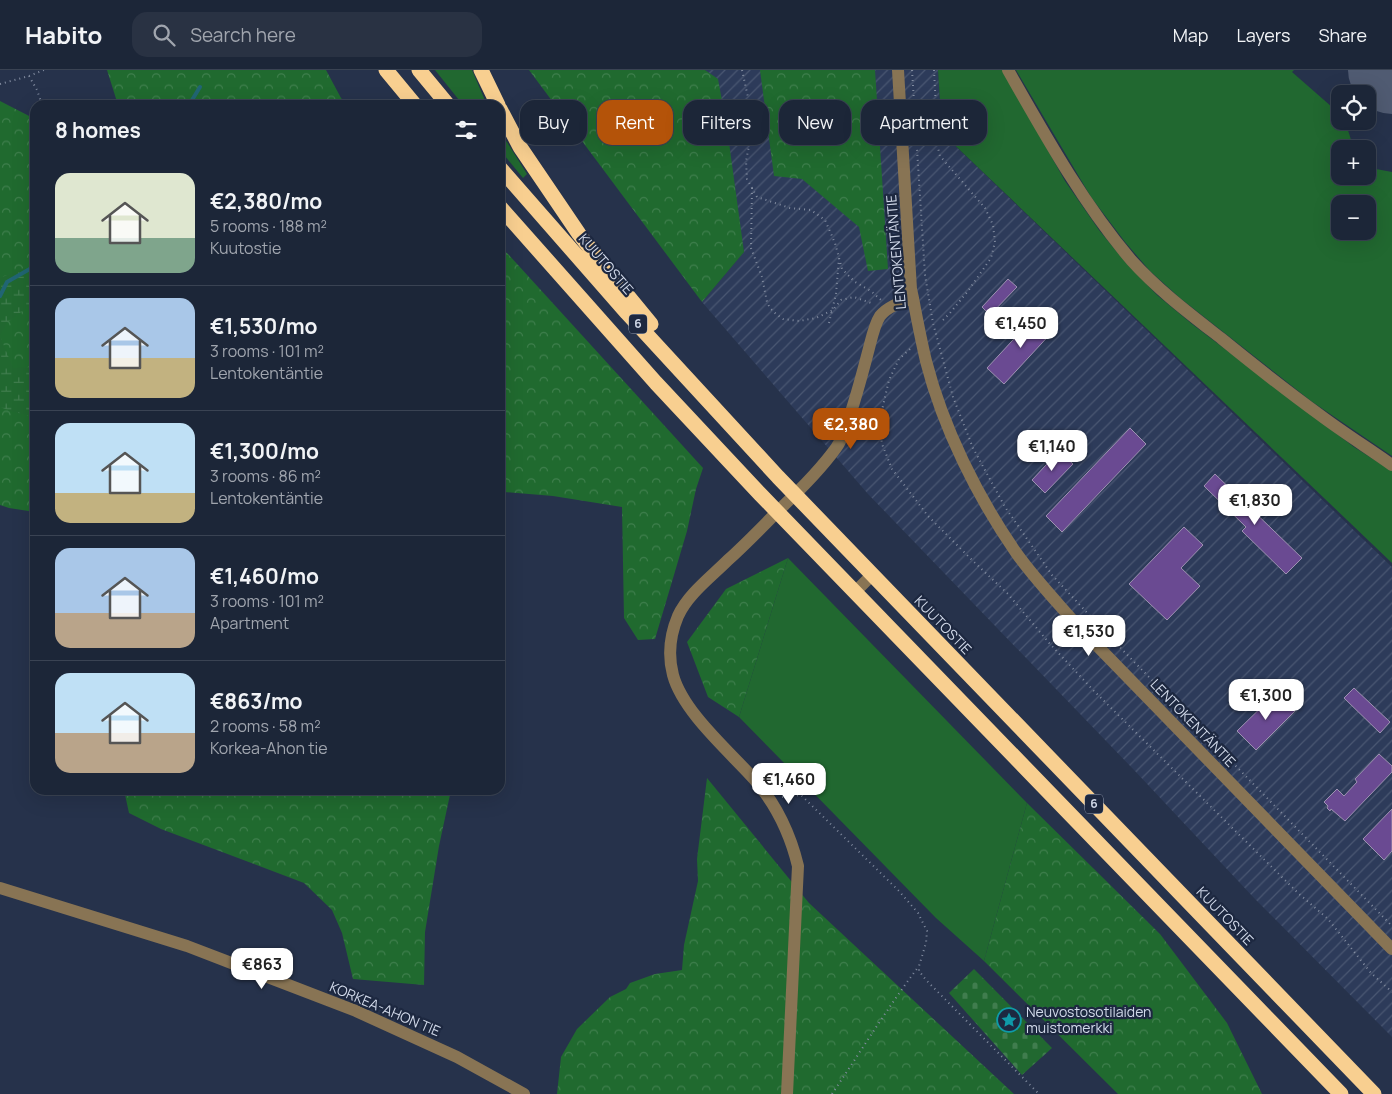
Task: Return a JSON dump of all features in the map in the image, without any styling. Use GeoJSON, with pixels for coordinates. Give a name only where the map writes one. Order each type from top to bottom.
{"type":"FeatureCollection","features":[{"type":"Feature","properties":{"kind":"highway"},"geometry":{"type":"LineString","coordinates":[[386,70],[411,100]]}},
{"type":"Feature","properties":{"kind":"highway"},"geometry":{"type":"LineString","coordinates":[[419,70],[444,100]]}},
{"type":"Feature","properties":{"kind":"highway"},"geometry":{"type":"LineString","coordinates":[[481,70],[496,100]]}},
{"type":"Feature","properties":{"kind":"highway"},"geometry":{"type":"LineString","coordinates":[[505,118],[520,147],[579,234],[778,478]]}},
{"type":"Feature","properties":{"kind":"highway","name":"KUUTOSTIE"},"geometry":{"type":"LineString","coordinates":[[505,174],[778,478],[1374,1094]]}},
{"type":"Feature","properties":{"kind":"highway","name":"6"},"geometry":{"type":"LineString","coordinates":[[505,212],[656,383],[760,494],[1341,1094]]}},
{"type":"Feature","properties":{"kind":"street","name":"LENTOKENTÄNTIE"},"geometry":{"type":"LineString","coordinates":[[898,70],[911,289],[927,363],[939,402],[974,482],[1018,555],[1076,624],[1392,949]]}},
{"type":"Feature","properties":{"kind":"street"},"geometry":{"type":"LineString","coordinates":[[1008,70],[1056,153],[1098,216],[1150,280],[1290,393],[1392,465]]}},
{"type":"Feature","properties":{"kind":"street"},"geometry":{"type":"LineString","coordinates":[[787,1094],[798,866],[786,827],[773,804],[756,780],[696,716],[680,692],[673,676],[670,643],[678,615],[694,593],[808,482],[837,447],[856,396],[872,335],[880,316],[896,304],[913,298]]}},
{"type":"Feature","properties":{"kind":"street"},"geometry":{"type":"LineString","coordinates":[[855,592],[872,575]]}},
{"type":"Feature","properties":{"kind":"street","name":"KORKEA-AHON TIE"},"geometry":{"type":"LineString","coordinates":[[0,888],[187,946],[347,1008],[457,1057],[524,1094]]}},
{"type":"Feature","properties":{"kind":"path"},"geometry":{"type":"LineString","coordinates":[[0,84],[44,70]]}},
{"type":"Feature","properties":{"kind":"path"},"geometry":{"type":"LineString","coordinates":[[742,70],[751,111],[751,136],[746,161],[747,179],[752,188],[758,197],[790,208],[811,210],[825,220],[835,243],[842,269],[855,282],[871,291],[889,308]]}},
{"type":"Feature","properties":{"kind":"path"},"geometry":{"type":"LineString","coordinates":[[912,70],[925,275],[934,323],[953,397],[973,448],[1005,507],[1052,575],[1392,926]]}},
{"type":"Feature","properties":{"kind":"path"},"geometry":{"type":"LineString","coordinates":[[934,70],[940,156],[985,208],[993,225],[995,242],[991,258],[968,291],[942,321]]}},
{"type":"Feature","properties":{"kind":"path"},"geometry":{"type":"LineString","coordinates":[[29,76],[40,100]]}},
{"type":"Feature","properties":{"kind":"path"},"geometry":{"type":"LineString","coordinates":[[752,188],[752,248],[762,277],[764,294],[770,308],[783,319],[800,321],[816,318],[833,310],[841,300],[854,297],[889,308]]}},
{"type":"Feature","properties":{"kind":"path"},"geometry":{"type":"LineString","coordinates":[[830,323],[836,294],[839,256]]}},
{"type":"Feature","properties":{"kind":"path"},"geometry":{"type":"LineString","coordinates":[[910,349],[899,359],[889,380],[879,423],[882,444],[892,469],[928,516],[1008,594],[1050,644],[1298,893],[1328,919],[1371,973],[1392,992]]}},
{"type":"Feature","properties":{"kind":"path"},"geometry":{"type":"LineString","coordinates":[[778,798],[801,795],[899,891],[918,913],[927,931],[926,943],[919,966],[898,994],[832,1094]]}},
{"type":"Feature","properties":{"kind":"path"},"geometry":{"type":"LineString","coordinates":[[919,966],[926,980],[1039,1094]]}},
{"type":"Feature","properties":{"kind":"shaded area"},"geometry":{"type":"Polygon","coordinates":[[[705,70],[938,70],[940,100],[861,100],[861,145],[954,145],[1392,567],[1392,1037],[1255,899],[1134,770],[868,494],[702,302],[744,252],[726,145],[769,145],[769,100],[718,100],[714,77],[705,70]]]}},
{"type":"Feature","properties":{"kind":"green space"},"geometry":{"type":"Polygon","coordinates":[[[107,70],[326,70],[343,100],[116,100],[107,70]]]}},
{"type":"Feature","properties":{"kind":"green space"},"geometry":{"type":"Polygon","coordinates":[[[435,70],[472,70],[485,100],[459,100],[435,70]]]}},
{"type":"Feature","properties":{"kind":"green space"},"geometry":{"type":"Polygon","coordinates":[[[529,70],[705,70],[718,79],[722,100],[683,100],[683,145],[729,145],[744,252],[702,302],[585,145],[587,145],[587,100],[551,100],[529,70]]]}},
{"type":"Feature","properties":{"kind":"green space"},"geometry":{"type":"Polygon","coordinates":[[[760,70],[875,70],[877,100],[861,100],[861,145],[880,145],[888,269],[868,271],[859,227],[802,179],[774,176],[769,138],[769,100],[764,100],[760,70]]]}},
{"type":"Feature","properties":{"kind":"green space"},"geometry":{"type":"Polygon","coordinates":[[[938,70],[1003,70],[1065,181],[1099,230],[1126,263],[1157,295],[1192,324],[1354,447],[1392,471],[1392,563],[955,145],[987,145],[987,100],[940,100],[938,70]]]}},
{"type":"Feature","properties":{"kind":"green space"},"geometry":{"type":"Polygon","coordinates":[[[1016,70],[1294,70],[1292,72],[1331,106],[1331,130],[1348,130],[1351,140],[1331,140],[1331,185],[1376,185],[1376,169],[1392,172],[1392,456],[1311,401],[1180,298],[1150,271],[1091,197],[1016,70]]]}},
{"type":"Feature","properties":{"kind":"green space"},"geometry":{"type":"Polygon","coordinates":[[[0,101],[30,116],[30,511],[0,505],[0,101]]]}},
{"type":"Feature","properties":{"kind":"green space"},"geometry":{"type":"Polygon","coordinates":[[[505,139],[527,174],[523,178],[505,156],[505,139]]]}},
{"type":"Feature","properties":{"kind":"green space"},"geometry":{"type":"Polygon","coordinates":[[[505,252],[703,468],[696,489],[687,531],[655,639],[638,640],[624,618],[622,507],[553,496],[505,492],[505,252]]]}},
{"type":"Feature","properties":{"kind":"green space"},"geometry":{"type":"Polygon","coordinates":[[[24,268],[30,271],[30,305],[7,323],[0,335],[0,278],[24,268]]]}},
{"type":"Feature","properties":{"kind":"green space"},"geometry":{"type":"Polygon","coordinates":[[[0,336],[13,368],[30,367],[30,416],[0,407],[0,336]]]}},
{"type":"Feature","properties":{"kind":"green space"},"geometry":{"type":"Polygon","coordinates":[[[788,558],[1027,803],[984,961],[936,918],[739,717],[788,558]]]}},
{"type":"Feature","properties":{"kind":"green space"},"geometry":{"type":"Polygon","coordinates":[[[788,558],[739,717],[708,697],[687,642],[726,589],[788,558]]]}},
{"type":"Feature","properties":{"kind":"green space"},"geometry":{"type":"Polygon","coordinates":[[[707,778],[809,903],[1014,1094],[557,1094],[561,1057],[577,1029],[610,997],[626,989],[630,983],[655,974],[682,970],[684,945],[698,881],[697,859],[707,778]]]}},
{"type":"Feature","properties":{"kind":"green space"},"geometry":{"type":"Polygon","coordinates":[[[125,795],[450,795],[439,846],[425,932],[424,985],[353,979],[342,933],[332,910],[304,883],[161,829],[129,813],[125,795]]]}},
{"type":"Feature","properties":{"kind":"green space"},"geometry":{"type":"Polygon","coordinates":[[[1027,803],[1160,934],[1227,1023],[1262,1094],[1118,1094],[984,961],[1027,803]]]}},
{"type":"Feature","properties":{"kind":"green space"},"geometry":{"type":"Polygon","coordinates":[[[974,969],[1052,1048],[1022,1075],[949,993],[974,969]]]}},
{"type":"Feature","properties":{"kind":"building"},"geometry":{"type":"Polygon","coordinates":[[[1008,279],[1017,287],[990,315],[982,307],[1008,279]]]}},
{"type":"Feature","properties":{"kind":"building"},"geometry":{"type":"Polygon","coordinates":[[[1037,314],[1054,330],[1004,384],[987,368],[1037,314]]]}},
{"type":"Feature","properties":{"kind":"building"},"geometry":{"type":"Polygon","coordinates":[[[1130,428],[1146,444],[1062,532],[1046,516],[1130,428]]]}},
{"type":"Feature","properties":{"kind":"building"},"geometry":{"type":"Polygon","coordinates":[[[1059,451],[1073,464],[1045,493],[1032,480],[1059,451]]]}},
{"type":"Feature","properties":{"kind":"building"},"geometry":{"type":"Polygon","coordinates":[[[1215,474],[1302,558],[1286,574],[1242,531],[1246,527],[1204,486],[1215,474]]]}},
{"type":"Feature","properties":{"kind":"building"},"geometry":{"type":"Polygon","coordinates":[[[1184,527],[1203,545],[1181,568],[1200,586],[1167,620],[1129,584],[1184,527]]]}},
{"type":"Feature","properties":{"kind":"building"},"geometry":{"type":"Polygon","coordinates":[[[1354,688],[1390,722],[1380,733],[1344,698],[1354,688]]]}},
{"type":"Feature","properties":{"kind":"building"},"geometry":{"type":"Polygon","coordinates":[[[1277,692],[1295,711],[1256,750],[1237,731],[1277,692]]]}},
{"type":"Feature","properties":{"kind":"building"},"geometry":{"type":"Polygon","coordinates":[[[1379,754],[1392,766],[1392,772],[1345,821],[1331,809],[1330,811],[1324,802],[1337,789],[1344,796],[1357,782],[1355,779],[1379,754]]]}},
{"type":"Feature","properties":{"kind":"building"},"geometry":{"type":"Polygon","coordinates":[[[1392,809],[1392,851],[1384,860],[1363,839],[1392,809]]]}},
{"type":"Feature","properties":{"kind":"waterway"},"geometry":{"type":"LineString","coordinates":[[192,100],[200,87]]}},
{"type":"Feature","properties":{"kind":"waterway"},"geometry":{"type":"LineString","coordinates":[[0,296],[7,282],[30,269]]}},
{"type":"Feature","properties":{"kind":"runway"},"geometry":{"type":"LineString","coordinates":[[1388,70],[1392,74]]}},
{"type":"Feature","properties":{"kind":"place","name":"Neuvostosotilaiden muistomerkki"},"geometry":{"type":"Point","coordinates":[1009,1020]}}]}
